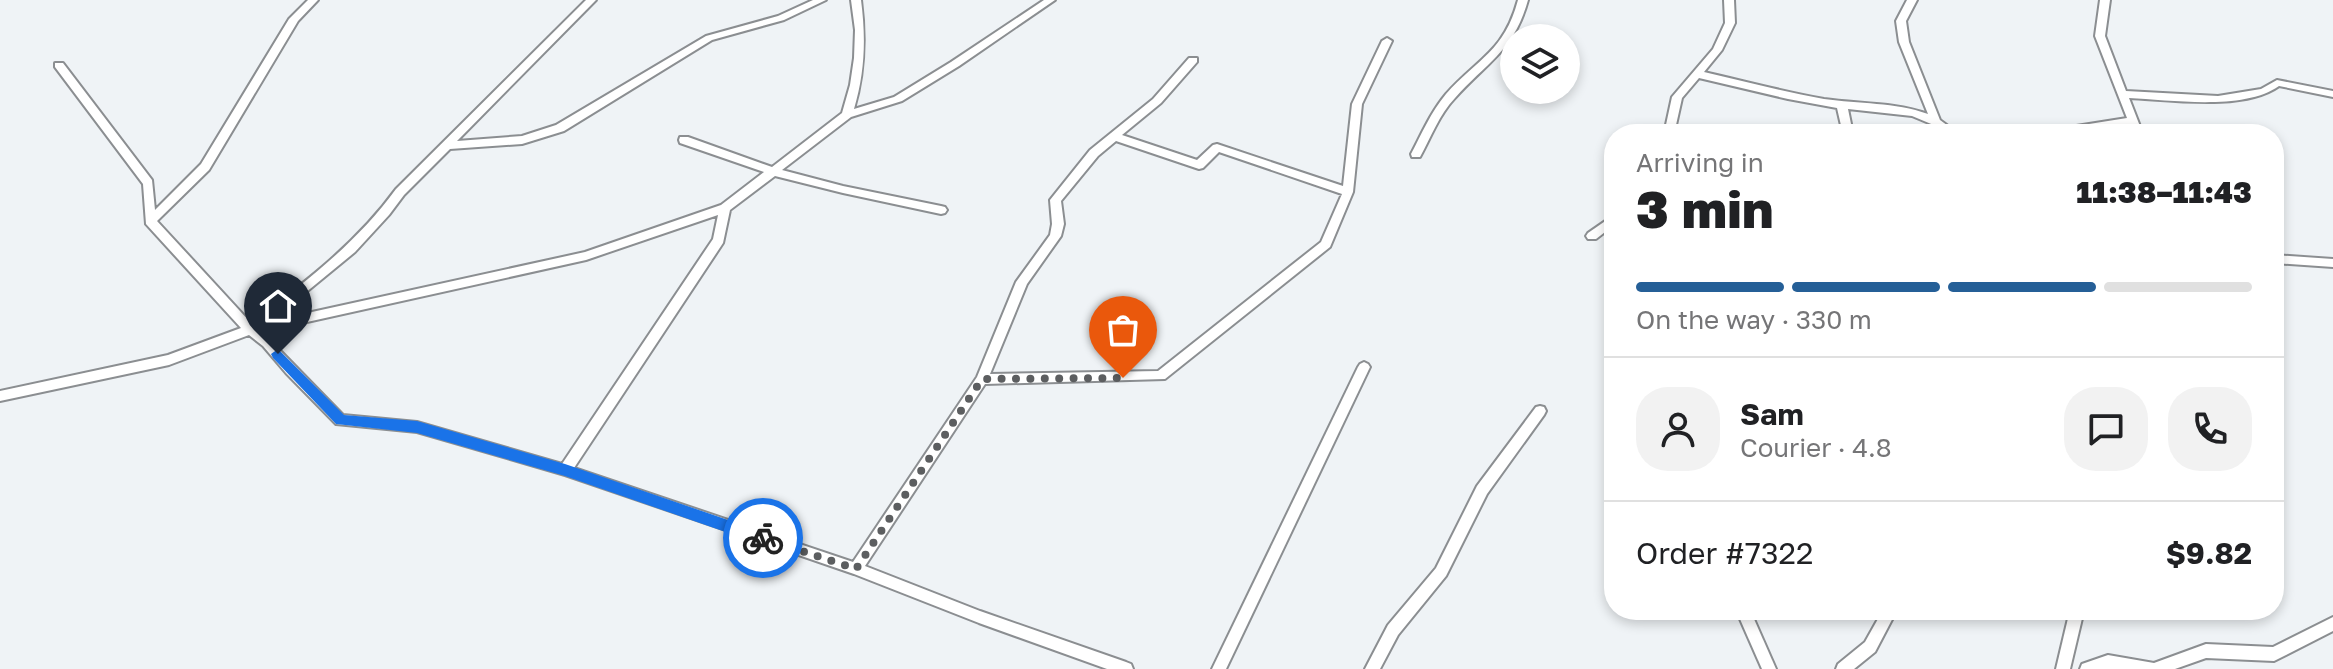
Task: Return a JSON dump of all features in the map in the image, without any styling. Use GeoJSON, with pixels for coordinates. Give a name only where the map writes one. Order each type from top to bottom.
{"type":"FeatureCollection","features":[{"type":"Feature","properties":{"kind":"street"},"geometry":{"type":"LineString","coordinates":[[150,221],[205,167],[294,19],[313,0]]}},
{"type":"Feature","properties":{"kind":"street"},"geometry":{"type":"LineString","coordinates":[[250,330],[363,241],[383,219],[400,192],[591,0]]}},
{"type":"Feature","properties":{"kind":"street"},"geometry":{"type":"LineString","coordinates":[[448,145],[522,140],[560,128],[709,38],[781,18],[821,0]]}},
{"type":"Feature","properties":{"kind":"street"},"geometry":{"type":"LineString","coordinates":[[847,115],[858,82],[863,41],[856,0]]}},
{"type":"Feature","properties":{"kind":"street"},"geometry":{"type":"LineString","coordinates":[[0,396],[169,360],[250,330],[586,256],[725,208],[847,115],[898,99],[1050,0]]}},
{"type":"Feature","properties":{"kind":"street"},"geometry":{"type":"LineString","coordinates":[[1416,154],[1441,107],[1490,61],[1508,38],[1521,15],[1523,0]]}},
{"type":"Feature","properties":{"kind":"street"},"geometry":{"type":"LineString","coordinates":[[1671,124],[1677,97],[1717,50],[1730,23],[1729,0]]}},
{"type":"Feature","properties":{"kind":"street"},"geometry":{"type":"LineString","coordinates":[[1912,0],[1901,21],[1904,42],[1935,119]]}},
{"type":"Feature","properties":{"kind":"street"},"geometry":{"type":"LineString","coordinates":[[2105,0],[2100,36],[2134,124]]}},
{"type":"Feature","properties":{"kind":"street"},"geometry":{"type":"LineString","coordinates":[[982,379],[1161,376],[1326,244],[1348,192],[1357,104],[1387,41]]}},
{"type":"Feature","properties":{"kind":"street"},"geometry":{"type":"LineString","coordinates":[[856,569],[982,379],[1022,282],[1055,236],[1058,224],[1055,200],[1094,153],[1157,101],[1193,60]]}},
{"type":"Feature","properties":{"kind":"street"},"geometry":{"type":"LineString","coordinates":[[59,65],[148,183],[150,221],[250,330],[266,338],[290,370],[326,402],[340,420],[417,427],[565,470],[856,569],[1126,669]]}},
{"type":"Feature","properties":{"kind":"street"},"geometry":{"type":"LineString","coordinates":[[1697,74],[1842,105],[1904,109],[1941,124]]}},
{"type":"Feature","properties":{"kind":"street"},"geometry":{"type":"LineString","coordinates":[[2124,94],[2218,99],[2264,92],[2277,83],[2333,94]]}},
{"type":"Feature","properties":{"kind":"street"},"geometry":{"type":"LineString","coordinates":[[1842,105],[1846,124]]}},
{"type":"Feature","properties":{"kind":"street"},"geometry":{"type":"LineString","coordinates":[[2114,124],[2133,121]]}},
{"type":"Feature","properties":{"kind":"street"},"geometry":{"type":"LineString","coordinates":[[1113,136],[1199,165],[1217,148],[1348,192]]}},
{"type":"Feature","properties":{"kind":"street"},"geometry":{"type":"LineString","coordinates":[[684,140],[770,173],[840,191],[941,210]]}},
{"type":"Feature","properties":{"kind":"street"},"geometry":{"type":"LineString","coordinates":[[565,470],[719,240],[725,208]]}},
{"type":"Feature","properties":{"kind":"street"},"geometry":{"type":"LineString","coordinates":[[1592,236],[1604,227]]}},
{"type":"Feature","properties":{"kind":"street"},"geometry":{"type":"LineString","coordinates":[[2284,260],[2333,263]]}},
{"type":"Feature","properties":{"kind":"street"},"geometry":{"type":"LineString","coordinates":[[1219,669],[1364,367]]}},
{"type":"Feature","properties":{"kind":"street"},"geometry":{"type":"LineString","coordinates":[[1372,669],[1393,630],[1441,572],[1482,490],[1540,411]]}},
{"type":"Feature","properties":{"kind":"street"},"geometry":{"type":"LineString","coordinates":[[1747,620],[1769,669]]}},
{"type":"Feature","properties":{"kind":"street"},"geometry":{"type":"LineString","coordinates":[[1843,669],[1870,647],[1885,620]]}},
{"type":"Feature","properties":{"kind":"street"},"geometry":{"type":"LineString","coordinates":[[2063,669],[2075,620]]}},
{"type":"Feature","properties":{"kind":"street"},"geometry":{"type":"LineString","coordinates":[[2157,669],[2206,651],[2274,654],[2333,624]]}},
{"type":"Feature","properties":{"kind":"street"},"geometry":{"type":"LineString","coordinates":[[2087,669],[2108,662],[2151,669]]}},
{"type":"Feature","properties":{"kind":"way so far"},"geometry":{"type":"LineString","coordinates":[[763,538],[856,569],[982,379],[1123,378]]}},
{"type":"Feature","properties":{"kind":"route"},"geometry":{"type":"LineString","coordinates":[[278,354],[340,420],[417,427],[565,470],[763,538]]}}]}
